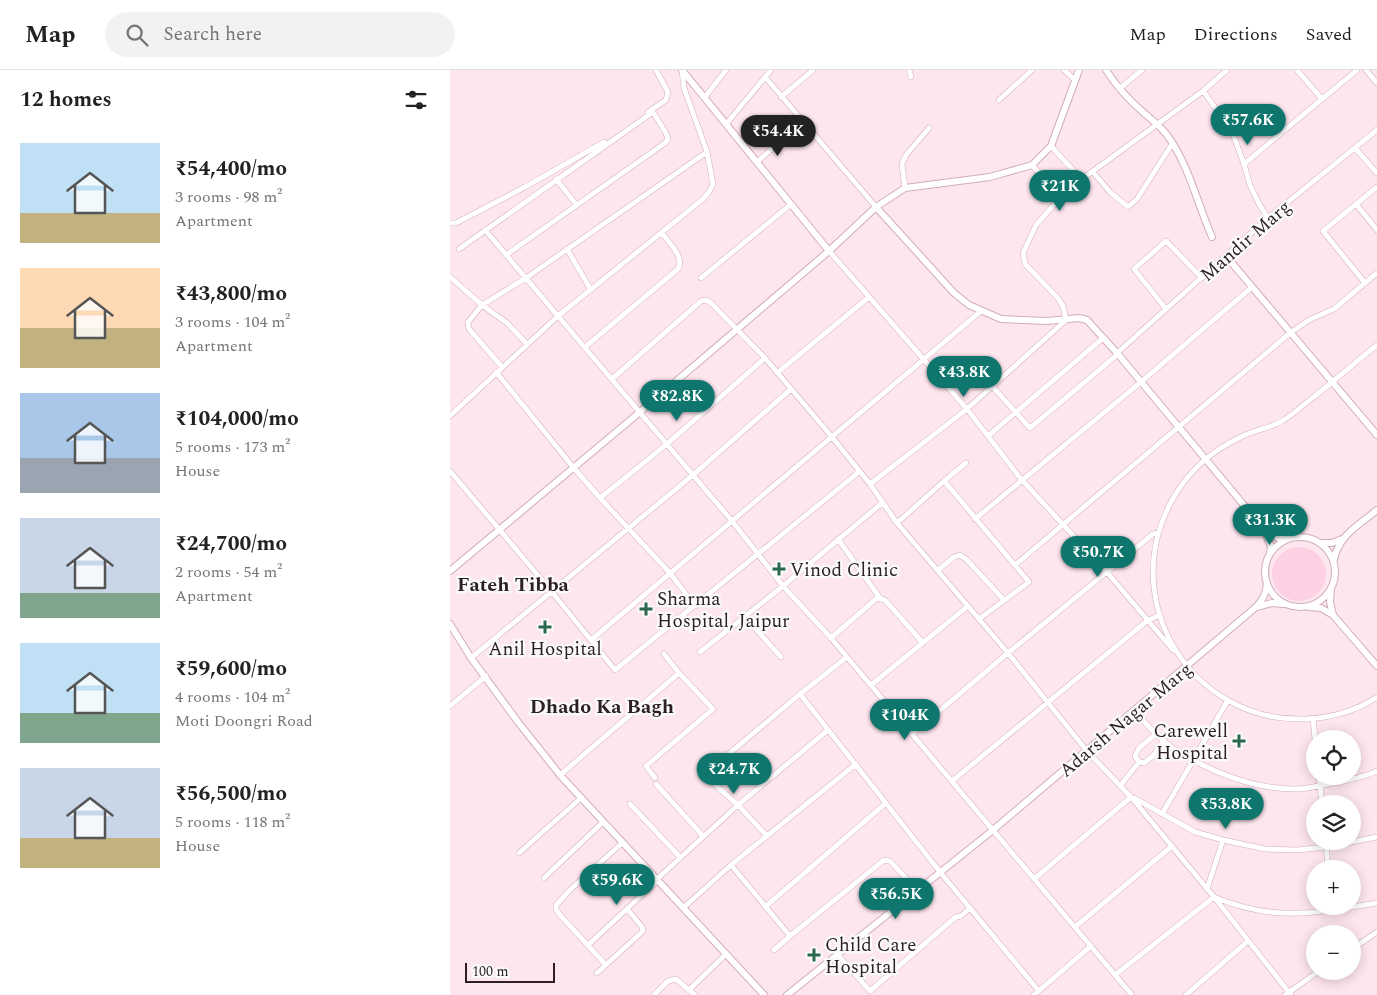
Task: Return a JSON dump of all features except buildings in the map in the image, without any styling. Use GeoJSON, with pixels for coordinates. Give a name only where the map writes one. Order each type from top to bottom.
{"type":"FeatureCollection","features":[{"type":"Feature","properties":{"kind":"street"},"geometry":{"type":"LineString","coordinates":[[450,223],[456,223],[525,188],[611,138],[666,100],[668,92],[656,70]]}},
{"type":"Feature","properties":{"kind":"street"},"geometry":{"type":"LineString","coordinates":[[682,70],[727,123],[790,205],[967,409],[1021,479],[1106,571],[1147,621],[1204,684],[1228,700],[1258,713],[1278,718],[1313,718],[1336,715],[1377,697]]}},
{"type":"Feature","properties":{"kind":"street"},"geometry":{"type":"LineString","coordinates":[[450,416],[558,316],[662,233],[709,192],[713,184],[707,152],[684,88],[682,70]]}},
{"type":"Feature","properties":{"kind":"street"},"geometry":{"type":"LineString","coordinates":[[705,97],[726,70]]}},
{"type":"Feature","properties":{"kind":"street"},"geometry":{"type":"LineString","coordinates":[[727,123],[771,70]]}},
{"type":"Feature","properties":{"kind":"street"},"geometry":{"type":"LineString","coordinates":[[781,97],[812,70]]}},
{"type":"Feature","properties":{"kind":"street"},"geometry":{"type":"LineString","coordinates":[[909,70],[911,77]]}},
{"type":"Feature","properties":{"kind":"street"},"geometry":{"type":"LineString","coordinates":[[999,100],[1032,70]]}},
{"type":"Feature","properties":{"kind":"street"},"geometry":{"type":"LineString","coordinates":[[1064,70],[1076,80]]}},
{"type":"Feature","properties":{"kind":"street"},"geometry":{"type":"LineString","coordinates":[[450,571],[829,251],[876,207],[905,188],[990,177],[1032,164],[1050,146],[1079,70]]}},
{"type":"Feature","properties":{"kind":"street"},"geometry":{"type":"LineString","coordinates":[[1106,70],[1134,105],[1166,133],[1188,173],[1202,214],[1212,236]]}},
{"type":"Feature","properties":{"kind":"street"},"geometry":{"type":"LineString","coordinates":[[1120,88],[1142,70]]}},
{"type":"Feature","properties":{"kind":"street"},"geometry":{"type":"LineString","coordinates":[[1066,320],[1063,306],[1025,264],[1023,253],[1036,225],[1058,200],[1082,180],[1158,126],[1227,70]]}},
{"type":"Feature","properties":{"kind":"street"},"geometry":{"type":"LineString","coordinates":[[1298,70],[1322,99]]}},
{"type":"Feature","properties":{"kind":"street"},"geometry":{"type":"LineString","coordinates":[[1244,164],[1356,70]]}},
{"type":"Feature","properties":{"kind":"street"},"geometry":{"type":"LineString","coordinates":[[1366,70],[1377,83]]}},
{"type":"Feature","properties":{"kind":"street"},"geometry":{"type":"LineString","coordinates":[[766,78],[876,207],[954,293],[969,305],[1001,319],[1047,321],[1079,318],[1087,320],[1117,353],[1263,528],[1271,546],[1265,572],[1267,583],[1274,596],[1286,604]]}},
{"type":"Feature","properties":{"kind":"street"},"geometry":{"type":"LineString","coordinates":[[1203,91],[1231,129],[1250,185],[1268,218]]}},
{"type":"Feature","properties":{"kind":"street"},"geometry":{"type":"LineString","coordinates":[[459,249],[653,112],[668,138],[665,143],[506,255]]}},
{"type":"Feature","properties":{"kind":"street"},"geometry":{"type":"LineString","coordinates":[[905,188],[902,164],[906,155],[929,128]]}},
{"type":"Feature","properties":{"kind":"street","name":"Mandir Marg"},"geometry":{"type":"LineString","coordinates":[[1015,413],[1030,428],[1268,218],[1377,130]]}},
{"type":"Feature","properties":{"kind":"street"},"geometry":{"type":"LineString","coordinates":[[757,162],[786,136]]}},
{"type":"Feature","properties":{"kind":"street"},"geometry":{"type":"LineString","coordinates":[[1093,172],[1110,192],[1128,207],[1137,199],[1172,144]]}},
{"type":"Feature","properties":{"kind":"street"},"geometry":{"type":"LineString","coordinates":[[1050,146],[1082,180]]}},
{"type":"Feature","properties":{"kind":"street"},"geometry":{"type":"LineString","coordinates":[[1355,148],[1377,173]]}},
{"type":"Feature","properties":{"kind":"street"},"geometry":{"type":"LineString","coordinates":[[502,366],[468,326],[468,322],[482,305],[526,278],[707,152]]}},
{"type":"Feature","properties":{"kind":"street"},"geometry":{"type":"LineString","coordinates":[[1032,164],[1054,190],[1058,200]]}},
{"type":"Feature","properties":{"kind":"street"},"geometry":{"type":"LineString","coordinates":[[556,179],[576,204]]}},
{"type":"Feature","properties":{"kind":"street"},"geometry":{"type":"LineString","coordinates":[[1365,283],[1323,231],[1377,187]]}},
{"type":"Feature","properties":{"kind":"street"},"geometry":{"type":"LineString","coordinates":[[1356,204],[1377,230]]}},
{"type":"Feature","properties":{"kind":"street"},"geometry":{"type":"LineString","coordinates":[[701,278],[790,205]]}},
{"type":"Feature","properties":{"kind":"street"},"geometry":{"type":"LineString","coordinates":[[485,230],[732,521],[783,586],[831,638],[1132,995]]}},
{"type":"Feature","properties":{"kind":"street"},"geometry":{"type":"LineString","coordinates":[[585,347],[678,269],[681,259],[662,233]]}},
{"type":"Feature","properties":{"kind":"street"},"geometry":{"type":"LineString","coordinates":[[1166,309],[1134,269],[1166,241],[1202,278]]}},
{"type":"Feature","properties":{"kind":"street"},"geometry":{"type":"LineString","coordinates":[[567,249],[592,290]]}},
{"type":"Feature","properties":{"kind":"street"},"geometry":{"type":"LineString","coordinates":[[1226,256],[1290,333],[1376,431]]}},
{"type":"Feature","properties":{"kind":"street"},"geometry":{"type":"LineString","coordinates":[[1015,565],[1290,333],[1309,320],[1334,309],[1377,272]]}},
{"type":"Feature","properties":{"kind":"street"},"geometry":{"type":"LineString","coordinates":[[450,277],[482,305],[507,322],[527,344]]}},
{"type":"Feature","properties":{"kind":"street"},"geometry":{"type":"LineString","coordinates":[[975,519],[1021,479],[1141,382],[1252,287]]}},
{"type":"Feature","properties":{"kind":"street"},"geometry":{"type":"LineString","coordinates":[[777,373],[869,297]]}},
{"type":"Feature","properties":{"kind":"street"},"geometry":{"type":"LineString","coordinates":[[612,379],[701,301],[706,300],[711,303],[765,358],[832,438],[870,484],[897,523],[1008,653],[1086,751],[1131,797],[1208,889],[1288,994],[1307,980]]}},
{"type":"Feature","properties":{"kind":"street"},"geometry":{"type":"LineString","coordinates":[[591,640],[981,310]]}},
{"type":"Feature","properties":{"kind":"street"},"geometry":{"type":"LineString","coordinates":[[870,484],[967,409],[1066,320]]}},
{"type":"Feature","properties":{"kind":"street"},"geometry":{"type":"LineString","coordinates":[[988,436],[1103,338]]}},
{"type":"Feature","properties":{"kind":"street"},"geometry":{"type":"LineString","coordinates":[[1187,666],[1168,637],[1160,615],[1154,588],[1153,571],[1159,532],[1170,504],[1179,488],[1192,472],[1229,443],[1282,421],[1377,345]]}},
{"type":"Feature","properties":{"kind":"street"},"geometry":{"type":"LineString","coordinates":[[600,498],[667,444],[765,358]]}},
{"type":"Feature","properties":{"kind":"street"},"geometry":{"type":"LineString","coordinates":[[496,372],[573,467],[670,573],[695,606]]}},
{"type":"Feature","properties":{"kind":"street"},"geometry":{"type":"LineString","coordinates":[[992,386],[1015,413]]}},
{"type":"Feature","properties":{"kind":"street"},"geometry":{"type":"LineString","coordinates":[[471,658],[629,529],[791,390]]}},
{"type":"Feature","properties":{"kind":"street"},"geometry":{"type":"LineString","coordinates":[[897,523],[966,463]]}},
{"type":"Feature","properties":{"kind":"street"},"geometry":{"type":"LineString","coordinates":[[450,471],[615,670],[859,472]]}},
{"type":"Feature","properties":{"kind":"street"},"geometry":{"type":"LineString","coordinates":[[944,481],[1029,582],[979,619]]}},
{"type":"Feature","properties":{"kind":"street"},"geometry":{"type":"LineString","coordinates":[[700,652],[783,586],[882,502]]}},
{"type":"Feature","properties":{"kind":"street"},"geometry":{"type":"LineString","coordinates":[[1334,615],[1330,602],[1337,548],[1342,540],[1377,510]]}},
{"type":"Feature","properties":{"kind":"street"},"geometry":{"type":"LineString","coordinates":[[1263,528],[1278,538],[1287,539],[1304,536],[1312,538],[1321,543],[1330,553],[1334,562]]}},
{"type":"Feature","properties":{"kind":"street"},"geometry":{"type":"LineString","coordinates":[[912,734],[1106,571],[1153,534],[1159,532]]}},
{"type":"Feature","properties":{"kind":"street"},"geometry":{"type":"LineString","coordinates":[[838,539],[880,598],[885,600],[923,643]]}},
{"type":"Feature","properties":{"kind":"street"},"geometry":{"type":"LineString","coordinates":[[1270,554],[1279,544],[1287,539]]}},
{"type":"Feature","properties":{"kind":"street"},"geometry":{"type":"LineString","coordinates":[[1321,543],[1332,543],[1342,540]]}},
{"type":"Feature","properties":{"kind":"street"},"geometry":{"type":"LineString","coordinates":[[938,570],[954,557],[960,555],[967,560],[1004,600]]}},
{"type":"Feature","properties":{"kind":"street"},"geometry":{"type":"LineString","coordinates":[[1256,607],[1262,600],[1267,583]]}},
{"type":"Feature","properties":{"kind":"street"},"geometry":{"type":"LineString","coordinates":[[1304,607],[1322,600],[1332,588]]}},
{"type":"Feature","properties":{"kind":"street"},"geometry":{"type":"LineString","coordinates":[[831,638],[877,598],[880,598]]}},
{"type":"Feature","properties":{"kind":"street"},"geometry":{"type":"LineString","coordinates":[[1256,607],[1272,603],[1321,608],[1334,615],[1377,666]]}},
{"type":"Feature","properties":{"kind":"street"},"geometry":{"type":"LineString","coordinates":[[871,686],[968,606]]}},
{"type":"Feature","properties":{"kind":"street","name":"Adarsh Nagar Marg"},"geometry":{"type":"LineString","coordinates":[[787,995],[993,830],[1256,607]]}},
{"type":"Feature","properties":{"kind":"street"},"geometry":{"type":"LineString","coordinates":[[952,781],[1147,621],[1160,615]]}},
{"type":"Feature","properties":{"kind":"street"},"geometry":{"type":"LineString","coordinates":[[745,617],[781,657]]}},
{"type":"Feature","properties":{"kind":"street"},"geometry":{"type":"LineString","coordinates":[[450,624],[452,632],[518,722],[560,775],[764,995]]}},
{"type":"Feature","properties":{"kind":"street"},"geometry":{"type":"LineString","coordinates":[[664,654],[713,709],[646,766],[646,768],[703,836]]}},
{"type":"Feature","properties":{"kind":"street"},"geometry":{"type":"LineString","coordinates":[[767,836],[738,805],[713,783],[710,773],[718,763],[800,694],[848,658]]}},
{"type":"Feature","properties":{"kind":"street"},"geometry":{"type":"LineString","coordinates":[[560,775],[679,673]]}},
{"type":"Feature","properties":{"kind":"street"},"geometry":{"type":"LineString","coordinates":[[450,706],[486,676]]}},
{"type":"Feature","properties":{"kind":"street"},"geometry":{"type":"LineString","coordinates":[[800,694],[940,872],[1038,990]]}},
{"type":"Feature","properties":{"kind":"street"},"geometry":{"type":"LineString","coordinates":[[1162,814],[1228,700]]}},
{"type":"Feature","properties":{"kind":"street"},"geometry":{"type":"LineString","coordinates":[[1134,710],[1171,747],[1220,774],[1244,781],[1271,787],[1296,789],[1344,781],[1377,771]]}},
{"type":"Feature","properties":{"kind":"street"},"geometry":{"type":"LineString","coordinates":[[1313,718],[1314,730]]}},
{"type":"Feature","properties":{"kind":"street"},"geometry":{"type":"LineString","coordinates":[[588,945],[628,910],[657,879],[703,836],[828,730]]}},
{"type":"Feature","properties":{"kind":"street"},"geometry":{"type":"LineString","coordinates":[[1138,762],[1135,756],[1136,751],[1156,734]]}},
{"type":"Feature","properties":{"kind":"street"},"geometry":{"type":"LineString","coordinates":[[1138,762],[1144,763],[1148,761],[1164,740]]}},
{"type":"Feature","properties":{"kind":"street"},"geometry":{"type":"LineString","coordinates":[[1120,786],[1138,762]]}},
{"type":"Feature","properties":{"kind":"street"},"geometry":{"type":"LineString","coordinates":[[683,908],[730,865],[856,764]]}},
{"type":"Feature","properties":{"kind":"street"},"geometry":{"type":"LineString","coordinates":[[1320,786],[1321,795]]}},
{"type":"Feature","properties":{"kind":"street"},"geometry":{"type":"LineString","coordinates":[[1131,797],[1195,832],[1265,849],[1297,850],[1306,848]]}},
{"type":"Feature","properties":{"kind":"street"},"geometry":{"type":"LineString","coordinates":[[1034,879],[1131,797]]}},
{"type":"Feature","properties":{"kind":"street"},"geometry":{"type":"LineString","coordinates":[[519,853],[581,798]]}},
{"type":"Feature","properties":{"kind":"street"},"geometry":{"type":"LineString","coordinates":[[765,907],[886,803]]}},
{"type":"Feature","properties":{"kind":"street"},"geometry":{"type":"LineString","coordinates":[[630,804],[680,857]]}},
{"type":"Feature","properties":{"kind":"street"},"geometry":{"type":"LineString","coordinates":[[544,878],[603,822]]}},
{"type":"Feature","properties":{"kind":"street"},"geometry":{"type":"LineString","coordinates":[[1361,839],[1377,837]]}},
{"type":"Feature","properties":{"kind":"street"},"geometry":{"type":"LineString","coordinates":[[1208,889],[1223,840]]}},
{"type":"Feature","properties":{"kind":"street"},"geometry":{"type":"LineString","coordinates":[[606,965],[560,915],[556,905],[622,843]]}},
{"type":"Feature","properties":{"kind":"street"},"geometry":{"type":"LineString","coordinates":[[1075,927],[1172,846]]}},
{"type":"Feature","properties":{"kind":"street"},"geometry":{"type":"LineString","coordinates":[[774,950],[884,860],[890,861],[917,890]]}},
{"type":"Feature","properties":{"kind":"street"},"geometry":{"type":"LineString","coordinates":[[730,865],[790,936]]}},
{"type":"Feature","properties":{"kind":"street"},"geometry":{"type":"LineString","coordinates":[[1214,897],[1234,906],[1260,912],[1294,914],[1306,912]]}},
{"type":"Feature","properties":{"kind":"street"},"geometry":{"type":"LineString","coordinates":[[1115,975],[1214,897]]}},
{"type":"Feature","properties":{"kind":"street"},"geometry":{"type":"LineString","coordinates":[[1361,906],[1377,904]]}},
{"type":"Feature","properties":{"kind":"street"},"geometry":{"type":"LineString","coordinates":[[837,954],[872,993],[951,921],[961,916],[970,908]]}},
{"type":"Feature","properties":{"kind":"street"},"geometry":{"type":"LineString","coordinates":[[597,973],[643,931],[642,927],[628,910]]}},
{"type":"Feature","properties":{"kind":"street"},"geometry":{"type":"LineString","coordinates":[[1361,942],[1377,932]]}},
{"type":"Feature","properties":{"kind":"street"},"geometry":{"type":"LineString","coordinates":[[1186,995],[1248,940]]}},
{"type":"Feature","properties":{"kind":"street"},"geometry":{"type":"LineString","coordinates":[[1034,995],[1091,946]]}},
{"type":"Feature","properties":{"kind":"street"},"geometry":{"type":"LineString","coordinates":[[689,990],[726,954]]}},
{"type":"Feature","properties":{"kind":"street"},"geometry":{"type":"LineString","coordinates":[[654,995],[668,981],[676,979],[695,995]]}},
{"type":"Feature","properties":{"kind":"shaded area"},"geometry":{"type":"Polygon","coordinates":[[[1294,547],[1304,547],[1318,555],[1324,564],[1326,574],[1324,584],[1318,593],[1304,601],[1294,601],[1284,596],[1277,589],[1272,579],[1272,569],[1277,559],[1284,552],[1294,547]]]}},
{"type":"Feature","properties":{"kind":"place","name":"Vinod Clinic"},"geometry":{"type":"Point","coordinates":[779,569]}},
{"type":"Feature","properties":{"kind":"place","name":"Sharma Hospital, Jaipur"},"geometry":{"type":"Point","coordinates":[646,609]}},
{"type":"Feature","properties":{"kind":"place","name":"Anil Hospital"},"geometry":{"type":"Point","coordinates":[545,627]}},
{"type":"Feature","properties":{"kind":"place","name":"Carewell Hospital"},"geometry":{"type":"Point","coordinates":[1239,741]}},
{"type":"Feature","properties":{"kind":"place","name":"Child Care Hospital"},"geometry":{"type":"Point","coordinates":[814,955]}},
{"type":"Feature","properties":{"kind":"district","name":"Fateh Tibba"},"geometry":{"type":"Point","coordinates":[513,584]}},
{"type":"Feature","properties":{"kind":"district","name":"Dhado Ka Bagh"},"geometry":{"type":"Point","coordinates":[602,706]}}]}
